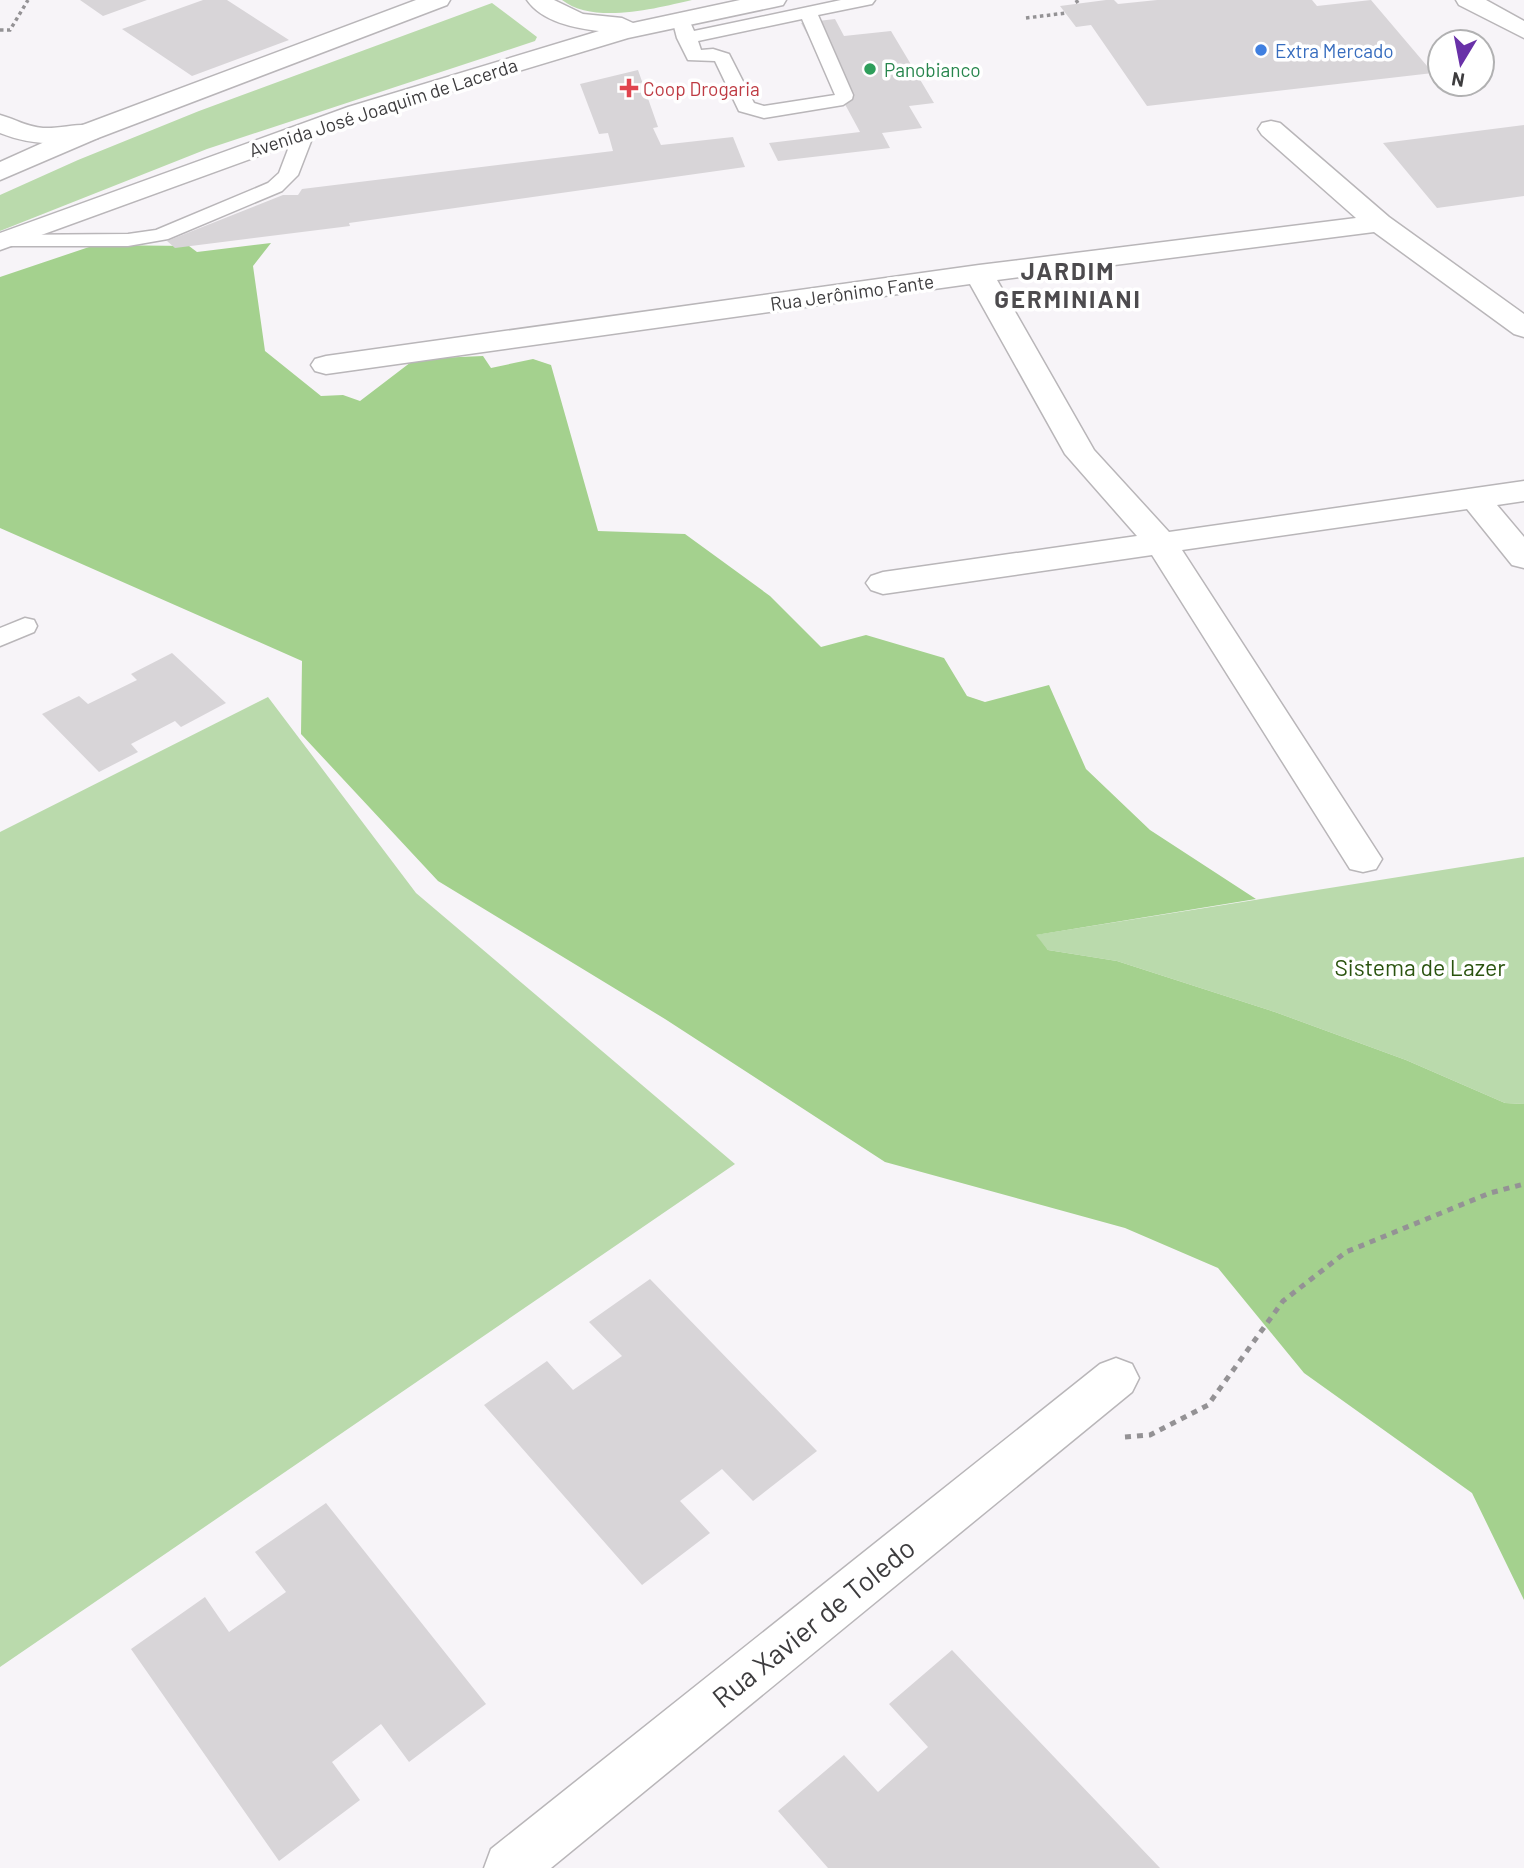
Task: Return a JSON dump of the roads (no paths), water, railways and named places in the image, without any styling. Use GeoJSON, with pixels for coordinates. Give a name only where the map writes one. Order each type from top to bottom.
{"type":"FeatureCollection","features":[{"type":"Feature","properties":{"kind":"street"},"geometry":{"type":"LineString","coordinates":[[361,28],[406,0]]}},
{"type":"Feature","properties":{"kind":"street"},"geometry":{"type":"LineString","coordinates":[[0,172],[89,132],[439,0]]}},
{"type":"Feature","properties":{"kind":"street"},"geometry":{"type":"LineString","coordinates":[[539,0],[552,11],[586,22],[651,24]]}},
{"type":"Feature","properties":{"kind":"street","name":"Avenida José Joaquim de Lacerda"},"geometry":{"type":"LineString","coordinates":[[2,242],[357,111],[548,52],[651,24],[683,28],[771,0]]}},
{"type":"Feature","properties":{"kind":"street"},"geometry":{"type":"LineString","coordinates":[[1468,0],[1524,31]]}},
{"type":"Feature","properties":{"kind":"street"},"geometry":{"type":"LineString","coordinates":[[0,123],[31,135],[66,136],[89,132]]}},
{"type":"Feature","properties":{"kind":"street"},"geometry":{"type":"LineString","coordinates":[[1271,129],[1380,223],[1524,328]]}},
{"type":"Feature","properties":{"kind":"street","name":"Rua Jerônimo Fante"},"geometry":{"type":"LineString","coordinates":[[326,365],[979,274],[1380,223]]}},
{"type":"Feature","properties":{"kind":"street"},"geometry":{"type":"LineString","coordinates":[[979,274],[1081,454],[1161,543],[1363,859]]}},
{"type":"Feature","properties":{"kind":"street"},"geometry":{"type":"LineString","coordinates":[[883,583],[1524,491]]}},
{"type":"Feature","properties":{"kind":"street"},"geometry":{"type":"LineString","coordinates":[[1475,498],[1524,558]]}},
{"type":"Feature","properties":{"kind":"street","name":"Rua Xavier de Toledo"},"geometry":{"type":"LineString","coordinates":[[510,1868],[1116,1378]]}},
{"type":"Feature","properties":{"kind":"lane"},"geometry":{"type":"LineString","coordinates":[[808,13],[844,95],[838,102],[764,112],[752,110],[746,107],[723,58],[713,54],[694,56],[683,28],[808,13],[866,0]]}},
{"type":"Feature","properties":{"kind":"lane"},"geometry":{"type":"LineString","coordinates":[[2,242],[128,240],[160,235],[275,187],[288,175],[305,131]]}},
{"type":"Feature","properties":{"kind":"lane"},"geometry":{"type":"LineString","coordinates":[[0,638],[25,626]]}},
{"type":"Feature","properties":{"kind":"place","name":"Extra Mercado"},"geometry":{"type":"Point","coordinates":[1261,50]}},
{"type":"Feature","properties":{"kind":"place","name":"Panobianco"},"geometry":{"type":"Point","coordinates":[870,69]}},
{"type":"Feature","properties":{"kind":"place","name":"Coop Drogaria"},"geometry":{"type":"Point","coordinates":[629,88]}},
{"type":"Feature","properties":{"kind":"district","name":"JARDIM GERMINIANI"},"geometry":{"type":"Point","coordinates":[1068,284]}},
{"type":"Feature","properties":{"kind":"park label","name":"Sistema de Lazer"},"geometry":{"type":"Point","coordinates":[1420,967]}}]}
